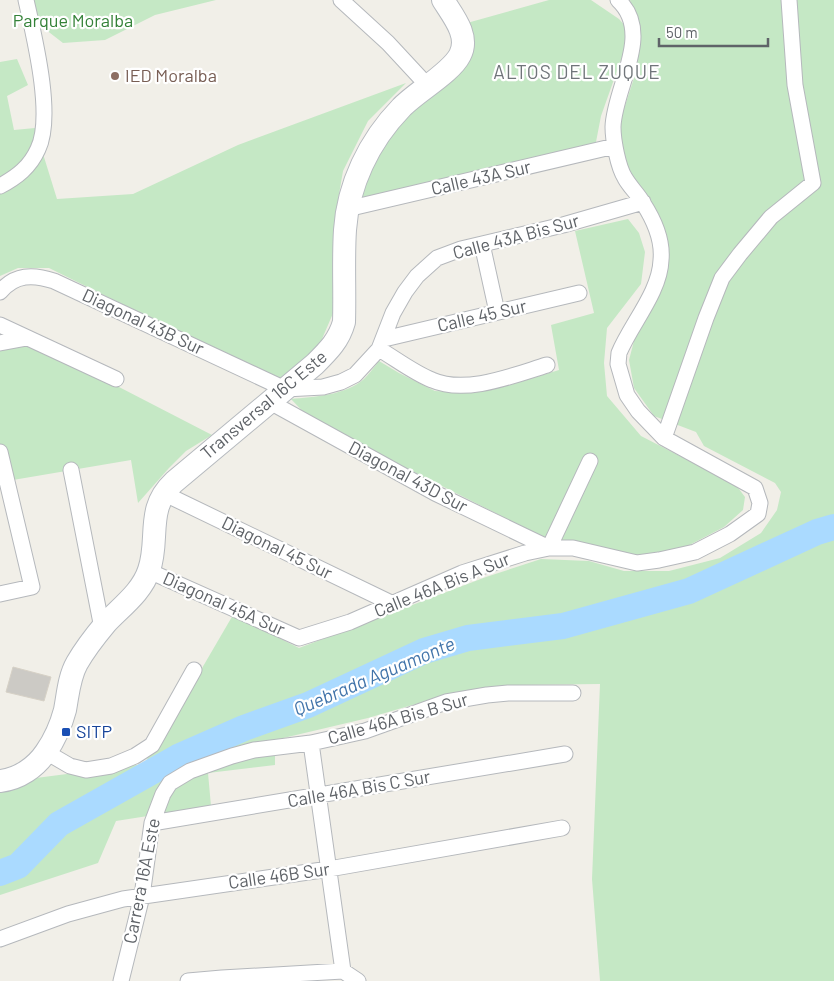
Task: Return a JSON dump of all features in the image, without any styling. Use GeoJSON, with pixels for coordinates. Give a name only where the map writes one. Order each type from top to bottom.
{"type":"FeatureCollection","features":[{"type":"Feature","properties":{"kind":"street"},"geometry":{"type":"LineString","coordinates":[[0,186],[24,170],[39,148],[43,131],[44,114],[39,60],[26,0]]}},
{"type":"Feature","properties":{"kind":"street"},"geometry":{"type":"LineString","coordinates":[[341,0],[388,43],[428,85]]}},
{"type":"Feature","properties":{"kind":"street","name":"Transversal 16C Este"},"geometry":{"type":"LineString","coordinates":[[46,752],[57,734],[62,721],[68,690],[77,663],[102,628],[137,590],[149,570],[156,508],[163,493],[315,364],[334,345],[341,334],[344,322],[345,231],[351,192],[359,172],[374,142],[401,107],[454,64],[461,54],[463,43],[459,25],[443,0]]}},
{"type":"Feature","properties":{"kind":"street"},"geometry":{"type":"LineString","coordinates":[[618,0],[630,16],[634,35],[632,53],[617,102],[613,126],[615,146],[624,177],[643,202],[656,228],[661,247],[662,262],[657,281],[621,348],[618,364],[627,395],[638,411],[664,438],[722,278],[771,217],[813,183],[795,85],[789,0]]}},
{"type":"Feature","properties":{"kind":"street","name":"Calle 43A Sur"},"geometry":{"type":"LineString","coordinates":[[348,209],[615,146]]}},
{"type":"Feature","properties":{"kind":"street","name":"Calle 43A Bis Sur"},"geometry":{"type":"LineString","coordinates":[[382,344],[393,313],[405,292],[417,276],[437,258],[482,244],[563,225],[643,202]]}},
{"type":"Feature","properties":{"kind":"street"},"geometry":{"type":"LineString","coordinates":[[482,244],[497,312]]}},
{"type":"Feature","properties":{"kind":"street","name":"Diagonal 43B Sur"},"geometry":{"type":"LineString","coordinates":[[0,292],[11,282],[24,277],[39,276],[54,281],[277,395]]}},
{"type":"Feature","properties":{"kind":"street","name":"Calle 45 Sur"},"geometry":{"type":"LineString","coordinates":[[382,344],[497,312],[580,292]]}},
{"type":"Feature","properties":{"kind":"street"},"geometry":{"type":"LineString","coordinates":[[0,325],[116,379]]}},
{"type":"Feature","properties":{"kind":"street"},"geometry":{"type":"LineString","coordinates":[[0,343],[27,338]]}},
{"type":"Feature","properties":{"kind":"street"},"geometry":{"type":"LineString","coordinates":[[277,395],[341,382],[355,375],[382,344],[432,380],[448,385],[470,385],[548,365]]}},
{"type":"Feature","properties":{"kind":"street","name":"Diagonal 43D Sur"},"geometry":{"type":"LineString","coordinates":[[277,395],[435,493],[549,548]]}},
{"type":"Feature","properties":{"kind":"street","name":"Calle 46A Bis A Sur"},"geometry":{"type":"LineString","coordinates":[[299,638],[350,622],[462,573],[525,553],[549,548],[573,548],[637,563],[659,560],[695,552],[730,534],[758,514],[760,503],[755,488],[664,438]]}},
{"type":"Feature","properties":{"kind":"street"},"geometry":{"type":"LineString","coordinates":[[0,452],[32,587],[0,594]]}},
{"type":"Feature","properties":{"kind":"street"},"geometry":{"type":"LineString","coordinates":[[549,548],[590,461]]}},
{"type":"Feature","properties":{"kind":"street"},"geometry":{"type":"LineString","coordinates":[[71,470],[102,628]]}},
{"type":"Feature","properties":{"kind":"street","name":"Diagonal 45 Sur"},"geometry":{"type":"LineString","coordinates":[[163,493],[391,603]]}},
{"type":"Feature","properties":{"kind":"street","name":"Diagonal 45A Sur"},"geometry":{"type":"LineString","coordinates":[[149,570],[299,638]]}},
{"type":"Feature","properties":{"kind":"street"},"geometry":{"type":"LineString","coordinates":[[0,782],[30,769],[46,752],[70,766],[86,770],[111,766],[135,756],[152,745],[194,670]]}},
{"type":"Feature","properties":{"kind":"street","name":"Calle 46A Bis B Sur"},"geometry":{"type":"LineString","coordinates":[[170,783],[190,771],[232,756],[254,750],[311,743],[365,731],[446,702],[508,693],[574,693]]}},
{"type":"Feature","properties":{"kind":"street"},"geometry":{"type":"LineString","coordinates":[[311,743],[343,971]]}},
{"type":"Feature","properties":{"kind":"street","name":"Calle 46A Bis C Sur"},"geometry":{"type":"LineString","coordinates":[[152,823],[565,754]]}},
{"type":"Feature","properties":{"kind":"street","name":"Carrera 16A Este"},"geometry":{"type":"LineString","coordinates":[[121,981],[142,896],[152,823],[163,794],[170,783]]}},
{"type":"Feature","properties":{"kind":"street","name":"Calle 46B Sur"},"geometry":{"type":"LineString","coordinates":[[0,939],[86,908],[142,896],[329,869],[562,828]]}},
{"type":"Feature","properties":{"kind":"street"},"geometry":{"type":"LineString","coordinates":[[188,981],[343,971],[358,981]]}},
{"type":"Feature","properties":{"kind":"green space","name":"Parque Moralba"},"geometry":{"type":"Polygon","coordinates":[[[30,0],[216,0],[155,15],[105,40],[63,43],[32,19],[30,0]]]}},
{"type":"Feature","properties":{"kind":"green space"},"geometry":{"type":"Polygon","coordinates":[[[549,0],[591,0],[619,19],[626,27],[627,38],[623,54],[601,116],[596,142],[592,145],[359,200],[382,144],[420,99],[467,23],[549,0]]]}},
{"type":"Feature","properties":{"kind":"green space"},"geometry":{"type":"Polygon","coordinates":[[[630,0],[834,0],[834,981],[600,981],[592,879],[600,684],[517,685],[453,693],[368,718],[275,740],[275,765],[208,773],[211,806],[116,821],[98,863],[0,895],[0,790],[36,778],[144,764],[233,615],[299,648],[486,577],[541,559],[589,561],[624,571],[669,571],[720,558],[761,533],[777,510],[781,492],[775,483],[704,446],[696,432],[654,416],[634,388],[629,360],[635,337],[666,253],[622,162],[618,127],[634,78],[639,35],[630,0]]]}},
{"type":"Feature","properties":{"kind":"green space"},"geometry":{"type":"Polygon","coordinates":[[[17,59],[28,85],[7,96],[14,130],[35,128],[57,199],[133,194],[238,145],[406,83],[368,121],[343,171],[336,212],[334,311],[319,346],[280,382],[49,268],[18,268],[0,276],[0,62],[17,59]]]}},
{"type":"Feature","properties":{"kind":"green space"},"geometry":{"type":"Polygon","coordinates":[[[628,219],[639,233],[645,252],[641,284],[607,328],[604,363],[607,396],[641,436],[736,485],[745,497],[743,510],[724,527],[676,552],[636,557],[594,545],[545,538],[311,420],[291,399],[329,394],[349,389],[364,379],[379,361],[435,391],[472,393],[510,385],[559,370],[551,325],[594,313],[575,231],[628,219]]]}},
{"type":"Feature","properties":{"kind":"green space"},"geometry":{"type":"Polygon","coordinates":[[[26,339],[212,435],[186,451],[138,503],[131,460],[7,481],[0,452],[0,345],[26,339]]]}},
{"type":"Feature","properties":{"kind":"building"},"geometry":{"type":"Polygon","coordinates":[[[13,667],[51,677],[44,701],[6,692],[13,667]]]}},
{"type":"Feature","properties":{"kind":"waterway","name":"Quebrada Aguamonte"},"geometry":{"type":"LineString","coordinates":[[0,873],[18,866],[59,824],[178,757],[244,728],[308,705],[424,651],[468,638],[563,626],[689,591],[817,532],[834,527]]}},
{"type":"Feature","properties":{"kind":"place","name":"IED Moralba"},"geometry":{"type":"Point","coordinates":[115,76]}},
{"type":"Feature","properties":{"kind":"place","name":"SITP"},"geometry":{"type":"Point","coordinates":[66,732]}},
{"type":"Feature","properties":{"kind":"district","name":"ALTOS DEL ZUQUE"},"geometry":{"type":"Point","coordinates":[577,72]}}]}
